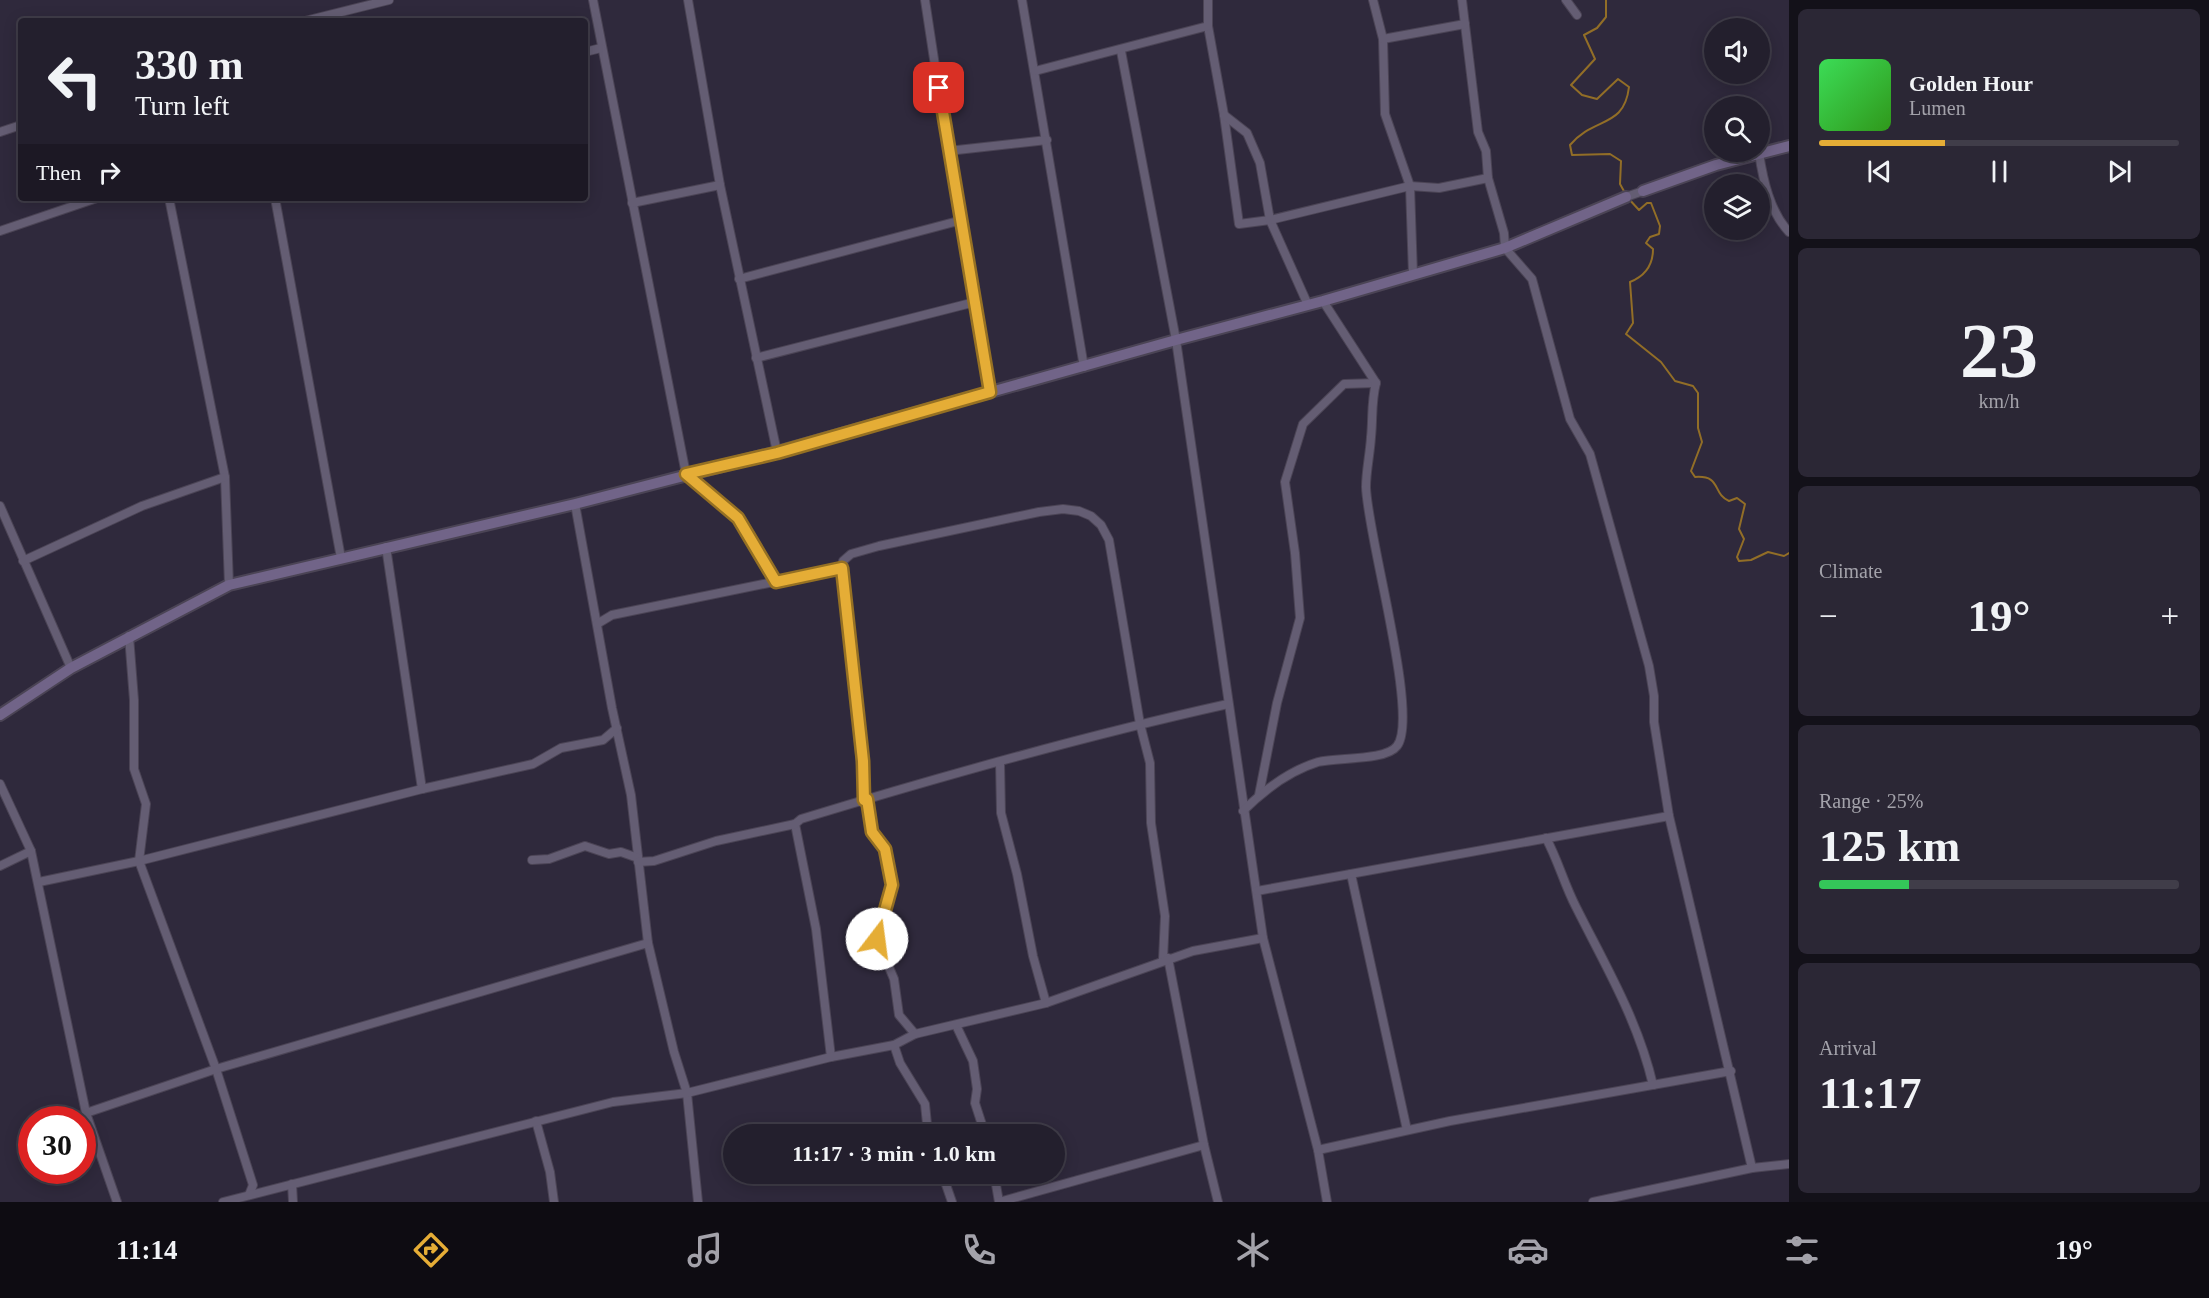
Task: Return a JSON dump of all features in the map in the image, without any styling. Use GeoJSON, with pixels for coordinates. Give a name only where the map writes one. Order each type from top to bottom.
{"type":"FeatureCollection","features":[{"type":"Feature","properties":{"kind":"street"},"geometry":{"type":"LineString","coordinates":[[317,18],[389,0]]}},
{"type":"Feature","properties":{"kind":"street"},"geometry":{"type":"LineString","coordinates":[[594,0],[601,48],[686,474],[738,518],[776,582]]}},
{"type":"Feature","properties":{"kind":"street"},"geometry":{"type":"LineString","coordinates":[[688,0],[720,185],[777,453]]}},
{"type":"Feature","properties":{"kind":"street"},"geometry":{"type":"LineString","coordinates":[[925,0],[948,151],[963,220],[990,392]]}},
{"type":"Feature","properties":{"kind":"street"},"geometry":{"type":"LineString","coordinates":[[1022,0],[1084,367]]}},
{"type":"Feature","properties":{"kind":"street"},"geometry":{"type":"LineString","coordinates":[[1208,0],[1208,27],[1224,116],[1239,224],[1270,220],[1410,186],[1439,188],[1488,178]]}},
{"type":"Feature","properties":{"kind":"street"},"geometry":{"type":"LineString","coordinates":[[1373,0],[1383,39],[1385,114],[1410,186],[1413,275]]}},
{"type":"Feature","properties":{"kind":"street"},"geometry":{"type":"LineString","coordinates":[[1462,0],[1478,132],[1486,151],[1488,178],[1504,233],[1505,248],[1532,279],[1570,419],[1590,454],[1649,666],[1654,696],[1654,722],[1669,816],[1731,1071],[1752,1168]]}},
{"type":"Feature","properties":{"kind":"street"},"geometry":{"type":"LineString","coordinates":[[1566,0],[1577,15]]}},
{"type":"Feature","properties":{"kind":"street"},"geometry":{"type":"LineString","coordinates":[[1383,39],[1465,24]]}},
{"type":"Feature","properties":{"kind":"street"},"geometry":{"type":"LineString","coordinates":[[1035,71],[1121,51],[1208,27]]}},
{"type":"Feature","properties":{"kind":"street"},"geometry":{"type":"LineString","coordinates":[[588,51],[601,48]]}},
{"type":"Feature","properties":{"kind":"street"},"geometry":{"type":"LineString","coordinates":[[1121,51],[1176,340],[1263,938],[1318,1150],[1327,1202]]}},
{"type":"Feature","properties":{"kind":"street"},"geometry":{"type":"LineString","coordinates":[[1224,116],[1247,133],[1260,163],[1270,220],[1308,305]]}},
{"type":"Feature","properties":{"kind":"street"},"geometry":{"type":"LineString","coordinates":[[0,132],[18,126]]}},
{"type":"Feature","properties":{"kind":"street"},"geometry":{"type":"LineString","coordinates":[[948,151],[1047,140]]}},
{"type":"Feature","properties":{"kind":"street"},"geometry":{"type":"LineString","coordinates":[[1770,150],[1789,146]]}},
{"type":"Feature","properties":{"kind":"street"},"geometry":{"type":"LineString","coordinates":[[0,715],[70,668],[229,585],[575,504],[686,474],[777,453],[1176,340],[1323,302],[1505,248],[1643,190],[1726,162]]}},
{"type":"Feature","properties":{"kind":"street"},"geometry":{"type":"LineString","coordinates":[[1760,162],[1763,181],[1789,232]]}},
{"type":"Feature","properties":{"kind":"street"},"geometry":{"type":"LineString","coordinates":[[632,203],[720,185]]}},
{"type":"Feature","properties":{"kind":"street"},"geometry":{"type":"LineString","coordinates":[[0,231],[88,201]]}},
{"type":"Feature","properties":{"kind":"street"},"geometry":{"type":"LineString","coordinates":[[170,201],[225,477],[229,585]]}},
{"type":"Feature","properties":{"kind":"street"},"geometry":{"type":"LineString","coordinates":[[276,201],[341,558]]}},
{"type":"Feature","properties":{"kind":"street"},"geometry":{"type":"LineString","coordinates":[[739,279],[963,220]]}},
{"type":"Feature","properties":{"kind":"street"},"geometry":{"type":"LineString","coordinates":[[756,358],[975,302]]}},
{"type":"Feature","properties":{"kind":"street"},"geometry":{"type":"LineString","coordinates":[[1243,811],[1259,795],[1296,771],[1319,762],[1381,755],[1397,746],[1404,717],[1393,642],[1376,560],[1366,487],[1372,399],[1376,383],[1323,302]]}},
{"type":"Feature","properties":{"kind":"street"},"geometry":{"type":"LineString","coordinates":[[1259,795],[1277,703],[1300,618],[1295,553],[1285,482],[1303,424],[1344,384],[1376,383]]}},
{"type":"Feature","properties":{"kind":"street"},"geometry":{"type":"LineString","coordinates":[[23,561],[142,506],[225,477]]}},
{"type":"Feature","properties":{"kind":"street"},"geometry":{"type":"LineString","coordinates":[[575,504],[631,795],[648,943],[665,1019],[687,1093],[698,1202]]}},
{"type":"Feature","properties":{"kind":"street"},"geometry":{"type":"LineString","coordinates":[[0,506],[70,668]]}},
{"type":"Feature","properties":{"kind":"street"},"geometry":{"type":"LineString","coordinates":[[915,1034],[899,1015],[894,980],[877,939],[892,885],[885,849],[872,832],[866,799],[843,561],[850,554],[941,531],[1063,509],[1091,516],[1101,525],[1113,555],[1140,724],[1150,763],[1151,823],[1165,916],[1165,959],[1218,1202]]}},
{"type":"Feature","properties":{"kind":"street"},"geometry":{"type":"LineString","coordinates":[[386,547],[422,789]]}},
{"type":"Feature","properties":{"kind":"street"},"geometry":{"type":"LineString","coordinates":[[597,624],[612,615],[842,568]]}},
{"type":"Feature","properties":{"kind":"street"},"geometry":{"type":"LineString","coordinates":[[129,636],[134,710],[134,769],[146,804],[139,861],[216,1069],[251,1175],[254,1185],[249,1195]]}},
{"type":"Feature","properties":{"kind":"street"},"geometry":{"type":"LineString","coordinates":[[532,860],[549,858],[585,846],[609,854],[621,852],[638,860],[654,861],[716,841],[795,824],[801,819],[866,799],[1000,762],[1140,724],[1228,704]]}},
{"type":"Feature","properties":{"kind":"street"},"geometry":{"type":"LineString","coordinates":[[39,882],[139,861],[422,789],[533,764],[561,748],[603,740],[617,728]]}},
{"type":"Feature","properties":{"kind":"street"},"geometry":{"type":"LineString","coordinates":[[1000,762],[1001,813],[1017,874],[1033,956],[1046,1003]]}},
{"type":"Feature","properties":{"kind":"street"},"geometry":{"type":"LineString","coordinates":[[0,783],[31,851],[85,1106]]}},
{"type":"Feature","properties":{"kind":"street"},"geometry":{"type":"LineString","coordinates":[[1257,891],[1669,816]]}},
{"type":"Feature","properties":{"kind":"street"},"geometry":{"type":"LineString","coordinates":[[795,824],[816,928],[831,1057]]}},
{"type":"Feature","properties":{"kind":"street"},"geometry":{"type":"LineString","coordinates":[[1546,838],[1559,862],[1576,907],[1606,961],[1632,1020],[1646,1056],[1653,1085]]}},
{"type":"Feature","properties":{"kind":"street"},"geometry":{"type":"LineString","coordinates":[[0,866],[31,851]]}},
{"type":"Feature","properties":{"kind":"street"},"geometry":{"type":"LineString","coordinates":[[1351,874],[1407,1130]]}},
{"type":"Feature","properties":{"kind":"street"},"geometry":{"type":"LineString","coordinates":[[223,1202],[427,1152],[613,1102],[687,1093],[831,1057],[894,1045],[915,1034],[1046,1003],[1165,959],[1263,938]]}},
{"type":"Feature","properties":{"kind":"street"},"geometry":{"type":"LineString","coordinates":[[96,1110],[216,1069],[648,943]]}},
{"type":"Feature","properties":{"kind":"street"},"geometry":{"type":"LineString","coordinates":[[956,1025],[973,1061],[977,1089],[975,1103],[982,1124]]}},
{"type":"Feature","properties":{"kind":"street"},"geometry":{"type":"LineString","coordinates":[[894,1045],[900,1063],[925,1104],[927,1124]]}},
{"type":"Feature","properties":{"kind":"street"},"geometry":{"type":"LineString","coordinates":[[1318,1150],[1407,1130],[1731,1071]]}},
{"type":"Feature","properties":{"kind":"street"},"geometry":{"type":"LineString","coordinates":[[536,1121],[550,1172],[554,1202]]}},
{"type":"Feature","properties":{"kind":"street"},"geometry":{"type":"LineString","coordinates":[[96,1142],[117,1202]]}},
{"type":"Feature","properties":{"kind":"street"},"geometry":{"type":"LineString","coordinates":[[998,1184],[1003,1201],[1204,1145]]}},
{"type":"Feature","properties":{"kind":"street"},"geometry":{"type":"LineString","coordinates":[[1593,1202],[1752,1168],[1789,1164]]}},
{"type":"Feature","properties":{"kind":"street"},"geometry":{"type":"LineString","coordinates":[[291,1184],[293,1202]]}},
{"type":"Feature","properties":{"kind":"street"},"geometry":{"type":"LineString","coordinates":[[946,1184],[952,1202]]}},
{"type":"Feature","properties":{"kind":"waterway"},"geometry":{"type":"LineString","coordinates":[[1606,0],[1606,17],[1597,28],[1584,35],[1595,59],[1571,85],[1582,95],[1597,99],[1618,79],[1629,87],[1626,100],[1621,110],[1614,116],[1579,136],[1570,145],[1572,155],[1610,154],[1621,161],[1620,184],[1625,193]]}},
{"type":"Feature","properties":{"kind":"waterway"},"geometry":{"type":"LineString","coordinates":[[1628,198],[1639,210],[1647,203],[1651,203],[1660,226],[1659,234],[1650,237],[1646,243],[1653,249],[1650,265],[1640,277],[1630,282],[1633,323],[1626,334],[1661,362],[1675,381],[1693,386],[1698,393],[1698,428],[1702,442],[1691,471],[1695,477],[1704,477],[1713,482],[1724,498],[1729,501],[1737,498],[1745,504],[1739,529],[1744,539],[1737,557],[1739,561],[1751,560],[1768,552],[1784,556],[1789,553]]}},
{"type":"Feature","properties":{"kind":"route"},"geometry":{"type":"LineString","coordinates":[[877,939],[892,885],[885,849],[872,832],[867,799],[864,800],[863,761],[842,568],[776,582],[738,518],[686,474],[777,453],[990,392],[963,220],[948,151],[939,88]]}}]}
